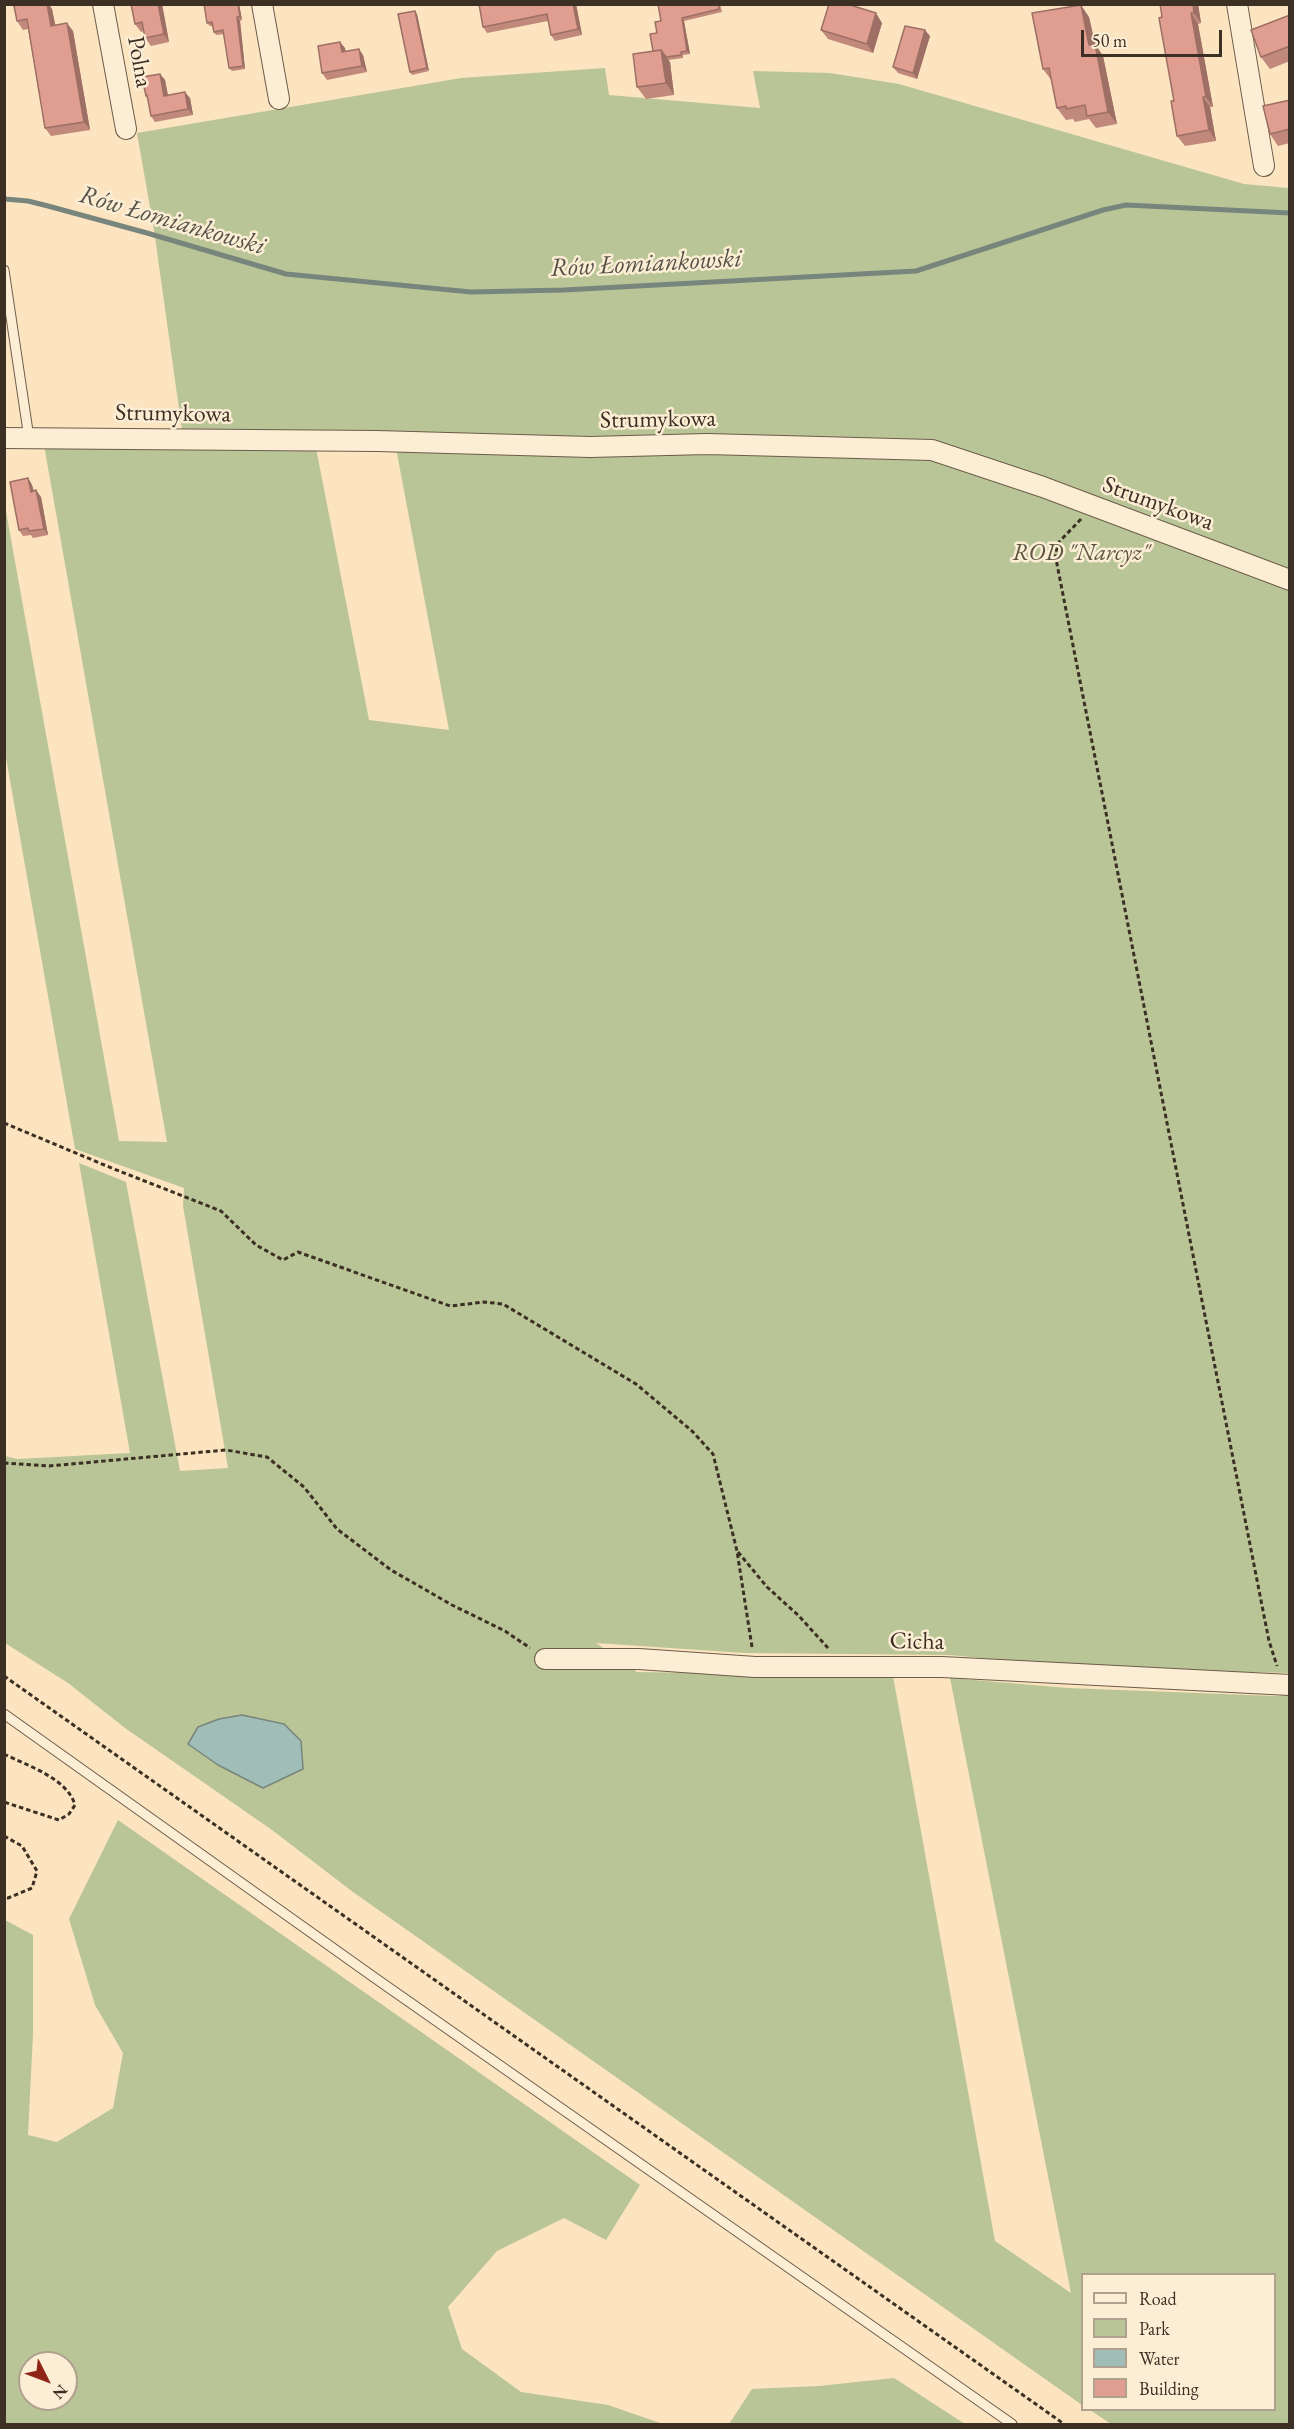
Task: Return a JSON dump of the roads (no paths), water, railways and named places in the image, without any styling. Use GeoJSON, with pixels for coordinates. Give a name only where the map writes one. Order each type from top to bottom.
{"type":"FeatureCollection","features":[{"type":"Feature","properties":{"kind":"street","name":"Polna"},"geometry":{"type":"LineString","coordinates":[[103,4],[126,129]]}},
{"type":"Feature","properties":{"kind":"street"},"geometry":{"type":"LineString","coordinates":[[262,4],[279,99]]}},
{"type":"Feature","properties":{"kind":"street"},"geometry":{"type":"LineString","coordinates":[[1237,4],[1264,166]]}},
{"type":"Feature","properties":{"kind":"street","name":"Strumykowa"},"geometry":{"type":"LineString","coordinates":[[4,438],[377,441],[590,447],[707,444],[932,450],[1043,487],[1290,580]]}},
{"type":"Feature","properties":{"kind":"street","name":"Cicha"},"geometry":{"type":"LineString","coordinates":[[545,1659],[639,1659],[755,1667],[942,1667],[1285,1679]]}},
{"type":"Feature","properties":{"kind":"lane"},"geometry":{"type":"LineString","coordinates":[[4,270],[29,438]]}},
{"type":"Feature","properties":{"kind":"lane"},"geometry":{"type":"LineString","coordinates":[[4,1714],[375,1978],[1012,2424]]}},
{"type":"Feature","properties":{"kind":"water"},"geometry":{"type":"Polygon","coordinates":[[[242,1715],[284,1724],[301,1741],[303,1769],[263,1788],[218,1765],[188,1744],[198,1727],[219,1719],[242,1715]]]}},
{"type":"Feature","properties":{"kind":"waterway","name":"Rów Łomiankowski"},"geometry":{"type":"LineString","coordinates":[[5,199],[48,206],[286,274],[471,292],[564,290],[916,271],[1103,210],[1126,205],[1290,213]]}},
{"type":"Feature","properties":{"kind":"park label","name":"ROD \"Narcyz\""},"geometry":{"type":"Point","coordinates":[1081,553]}}]}
